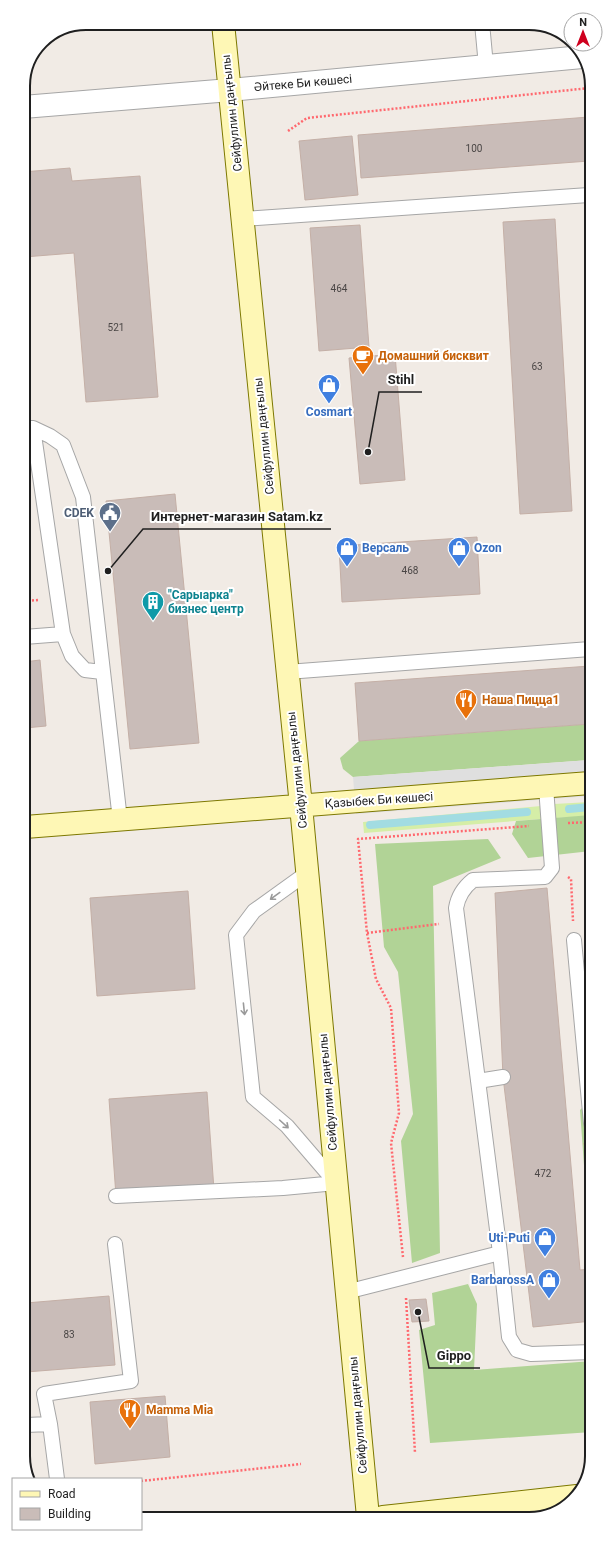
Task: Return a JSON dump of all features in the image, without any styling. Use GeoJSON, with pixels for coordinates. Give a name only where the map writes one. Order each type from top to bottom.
{"type":"FeatureCollection","features":[{"type":"Feature","properties":{"kind":"main road","name":"Сейфуллин даңғылы"},"geometry":{"type":"LineString","coordinates":[[224,30],[301,806],[368,1512]]}},
{"type":"Feature","properties":{"kind":"main road","name":"Қазыбек Би көшесі"},"geometry":{"type":"LineString","coordinates":[[30,828],[585,783]]}},
{"type":"Feature","properties":{"kind":"main road"},"geometry":{"type":"LineString","coordinates":[[429,1512],[568,1497]]}},
{"type":"Feature","properties":{"kind":"street","name":"Әйтеке Би көшесі"},"geometry":{"type":"LineString","coordinates":[[30,106],[230,90],[577,57]]}},
{"type":"Feature","properties":{"kind":"lane"},"geometry":{"type":"LineString","coordinates":[[483,30],[486,66]]}},
{"type":"Feature","properties":{"kind":"lane"},"geometry":{"type":"LineString","coordinates":[[242,219],[585,195]]}},
{"type":"Feature","properties":{"kind":"lane"},"geometry":{"type":"LineString","coordinates":[[30,429],[50,436],[63,445],[83,496],[120,820]]}},
{"type":"Feature","properties":{"kind":"lane"},"geometry":{"type":"LineString","coordinates":[[30,440],[63,634],[72,656],[85,670],[102,672]]}},
{"type":"Feature","properties":{"kind":"lane"},"geometry":{"type":"LineString","coordinates":[[30,637],[63,634]]}},
{"type":"Feature","properties":{"kind":"lane"},"geometry":{"type":"LineString","coordinates":[[287,672],[585,649]]}},
{"type":"Feature","properties":{"kind":"lane"},"geometry":{"type":"LineString","coordinates":[[546,787],[552,868],[546,877],[473,880],[465,886],[458,898],[456,908],[500,1253],[509,1337],[517,1350],[531,1354],[585,1352]]}},
{"type":"Feature","properties":{"kind":"lane"},"geometry":{"type":"LineString","coordinates":[[307,873],[254,911],[236,935],[253,1097],[287,1126],[336,1183]]}},
{"type":"Feature","properties":{"kind":"lane"},"geometry":{"type":"LineString","coordinates":[[574,940],[585,1058]]}},
{"type":"Feature","properties":{"kind":"lane"},"geometry":{"type":"LineString","coordinates":[[478,1081],[503,1077]]}},
{"type":"Feature","properties":{"kind":"lane"},"geometry":{"type":"LineString","coordinates":[[116,1196],[283,1188],[336,1183]]}},
{"type":"Feature","properties":{"kind":"lane"},"geometry":{"type":"LineString","coordinates":[[57,1478],[50,1424],[44,1394],[131,1381],[116,1244]]}},
{"type":"Feature","properties":{"kind":"lane"},"geometry":{"type":"LineString","coordinates":[[346,1292],[500,1253]]}},
{"type":"Feature","properties":{"kind":"lane"},"geometry":{"type":"LineString","coordinates":[[30,1425],[50,1424]]}},
{"type":"Feature","properties":{"kind":"path"},"geometry":{"type":"LineString","coordinates":[[288,131],[308,118],[585,88]]}},
{"type":"Feature","properties":{"kind":"path"},"geometry":{"type":"LineString","coordinates":[[415,1454],[405,1277],[391,1143],[399,1113],[390,1008],[376,979],[367,933],[358,839],[585,822]]}},
{"type":"Feature","properties":{"kind":"path"},"geometry":{"type":"LineString","coordinates":[[367,933],[457,922]]}},
{"type":"Feature","properties":{"kind":"path"},"geometry":{"type":"LineString","coordinates":[[142,1481],[301,1464]]}},
{"type":"Feature","properties":{"kind":"green space"},"geometry":{"type":"Polygon","coordinates":[[[585,724],[585,760],[353,777],[343,769],[340,758],[359,741],[585,724]]]}},
{"type":"Feature","properties":{"kind":"green space"},"geometry":{"type":"Polygon","coordinates":[[[585,802],[585,816],[556,818],[554,804],[585,802]]]}},
{"type":"Feature","properties":{"kind":"green space"},"geometry":{"type":"Polygon","coordinates":[[[541,806],[541,819],[364,833],[363,822],[541,806]]]}},
{"type":"Feature","properties":{"kind":"green space"},"geometry":{"type":"Polygon","coordinates":[[[585,815],[585,852],[528,858],[512,834],[516,821],[585,815]]]}},
{"type":"Feature","properties":{"kind":"green space"},"geometry":{"type":"Polygon","coordinates":[[[488,839],[501,858],[433,886],[440,1253],[412,1263],[401,1141],[413,1114],[398,972],[384,947],[375,844],[488,839]]]}},
{"type":"Feature","properties":{"kind":"green space"},"geometry":{"type":"Polygon","coordinates":[[[585,1105],[585,1180],[580,1110],[585,1105]]]}},
{"type":"Feature","properties":{"kind":"green space"},"geometry":{"type":"Polygon","coordinates":[[[468,1284],[477,1304],[474,1370],[585,1362],[585,1432],[430,1443],[419,1330],[435,1325],[432,1293],[468,1284]]]}},
{"type":"Feature","properties":{"kind":"shaded area"},"geometry":{"type":"Polygon","coordinates":[[[585,760],[585,796],[356,814],[353,777],[585,760]]]}},
{"type":"Feature","properties":{"kind":"building"},"geometry":{"type":"Polygon","coordinates":[[[585,117],[585,161],[361,178],[358,135],[585,117]]]}},
{"type":"Feature","properties":{"kind":"building"},"geometry":{"type":"Polygon","coordinates":[[[352,136],[358,195],[305,200],[299,141],[352,136]]]}},
{"type":"Feature","properties":{"kind":"building"},"geometry":{"type":"Polygon","coordinates":[[[70,168],[72,181],[140,176],[158,397],[86,402],[74,253],[30,257],[30,171],[70,168]]]}},
{"type":"Feature","properties":{"kind":"building"},"geometry":{"type":"Polygon","coordinates":[[[555,219],[572,511],[520,514],[503,222],[555,219]]]}},
{"type":"Feature","properties":{"kind":"building"},"geometry":{"type":"Polygon","coordinates":[[[360,225],[369,347],[319,351],[310,228],[360,225]]]}},
{"type":"Feature","properties":{"kind":"building"},"geometry":{"type":"Polygon","coordinates":[[[395,354],[405,480],[360,484],[349,358],[395,354]]]}},
{"type":"Feature","properties":{"kind":"building","name":"\"Сарыарка\" бизнес центр"},"geometry":{"type":"Polygon","coordinates":[[[175,494],[199,743],[130,749],[106,501],[175,494]]]}},
{"type":"Feature","properties":{"kind":"building"},"geometry":{"type":"Polygon","coordinates":[[[477,537],[480,594],[342,602],[339,546],[477,537]]]}},
{"type":"Feature","properties":{"kind":"building"},"geometry":{"type":"Polygon","coordinates":[[[40,660],[46,726],[30,728],[30,661],[40,660]]]}},
{"type":"Feature","properties":{"kind":"building"},"geometry":{"type":"Polygon","coordinates":[[[585,666],[585,724],[359,741],[355,683],[585,666]]]}},
{"type":"Feature","properties":{"kind":"building"},"geometry":{"type":"Polygon","coordinates":[[[547,888],[580,1270],[585,1270],[585,1322],[533,1327],[503,1077],[495,893],[547,888]]]}},
{"type":"Feature","properties":{"kind":"building"},"geometry":{"type":"Polygon","coordinates":[[[188,891],[195,989],[97,996],[90,898],[188,891]]]}},
{"type":"Feature","properties":{"kind":"building"},"geometry":{"type":"Polygon","coordinates":[[[207,1092],[214,1190],[116,1196],[109,1099],[207,1092]]]}},
{"type":"Feature","properties":{"kind":"building"},"geometry":{"type":"Polygon","coordinates":[[[109,1296],[115,1365],[30,1372],[30,1303],[109,1296]]]}},
{"type":"Feature","properties":{"kind":"building"},"geometry":{"type":"Polygon","coordinates":[[[426,1299],[429,1321],[412,1322],[409,1300],[426,1299]]]}},
{"type":"Feature","properties":{"kind":"building","name":"Mamma Mia"},"geometry":{"type":"Polygon","coordinates":[[[165,1396],[170,1457],[95,1464],[90,1402],[165,1396]]]}},
{"type":"Feature","properties":{"kind":"waterway"},"geometry":{"type":"LineString","coordinates":[[569,809],[585,807]]}},
{"type":"Feature","properties":{"kind":"waterway"},"geometry":{"type":"LineString","coordinates":[[370,825],[527,812]]}},
{"type":"Feature","properties":{"kind":"place","name":"Домашний бисквит"},"geometry":{"type":"Point","coordinates":[363,376]}},
{"type":"Feature","properties":{"kind":"place","name":"Cosmart"},"geometry":{"type":"Point","coordinates":[329,404]}},
{"type":"Feature","properties":{"kind":"place","name":"Stihl"},"geometry":{"type":"Point","coordinates":[368,452]}},
{"type":"Feature","properties":{"kind":"place","name":"CDEK"},"geometry":{"type":"Point","coordinates":[110,532]}},
{"type":"Feature","properties":{"kind":"place","name":"Версаль"},"geometry":{"type":"Point","coordinates":[347,568]}},
{"type":"Feature","properties":{"kind":"place","name":"Ozon"},"geometry":{"type":"Point","coordinates":[459,568]}},
{"type":"Feature","properties":{"kind":"place","name":"Интернет-магазин Satam.kz"},"geometry":{"type":"Point","coordinates":[108,571]}},
{"type":"Feature","properties":{"kind":"place","name":"\"Сарыарка\" бизнес центр"},"geometry":{"type":"Point","coordinates":[153,622]}},
{"type":"Feature","properties":{"kind":"place","name":"Наша Пицца1"},"geometry":{"type":"Point","coordinates":[466,720]}},
{"type":"Feature","properties":{"kind":"place","name":"Uti-Puti"},"geometry":{"type":"Point","coordinates":[545,1258]}},
{"type":"Feature","properties":{"kind":"place","name":"BarbarossA"},"geometry":{"type":"Point","coordinates":[549,1300]}},
{"type":"Feature","properties":{"kind":"place","name":"Gippo"},"geometry":{"type":"Point","coordinates":[418,1312]}},
{"type":"Feature","properties":{"kind":"place","name":"Mamma Mia"},"geometry":{"type":"Point","coordinates":[130,1430]}}]}
